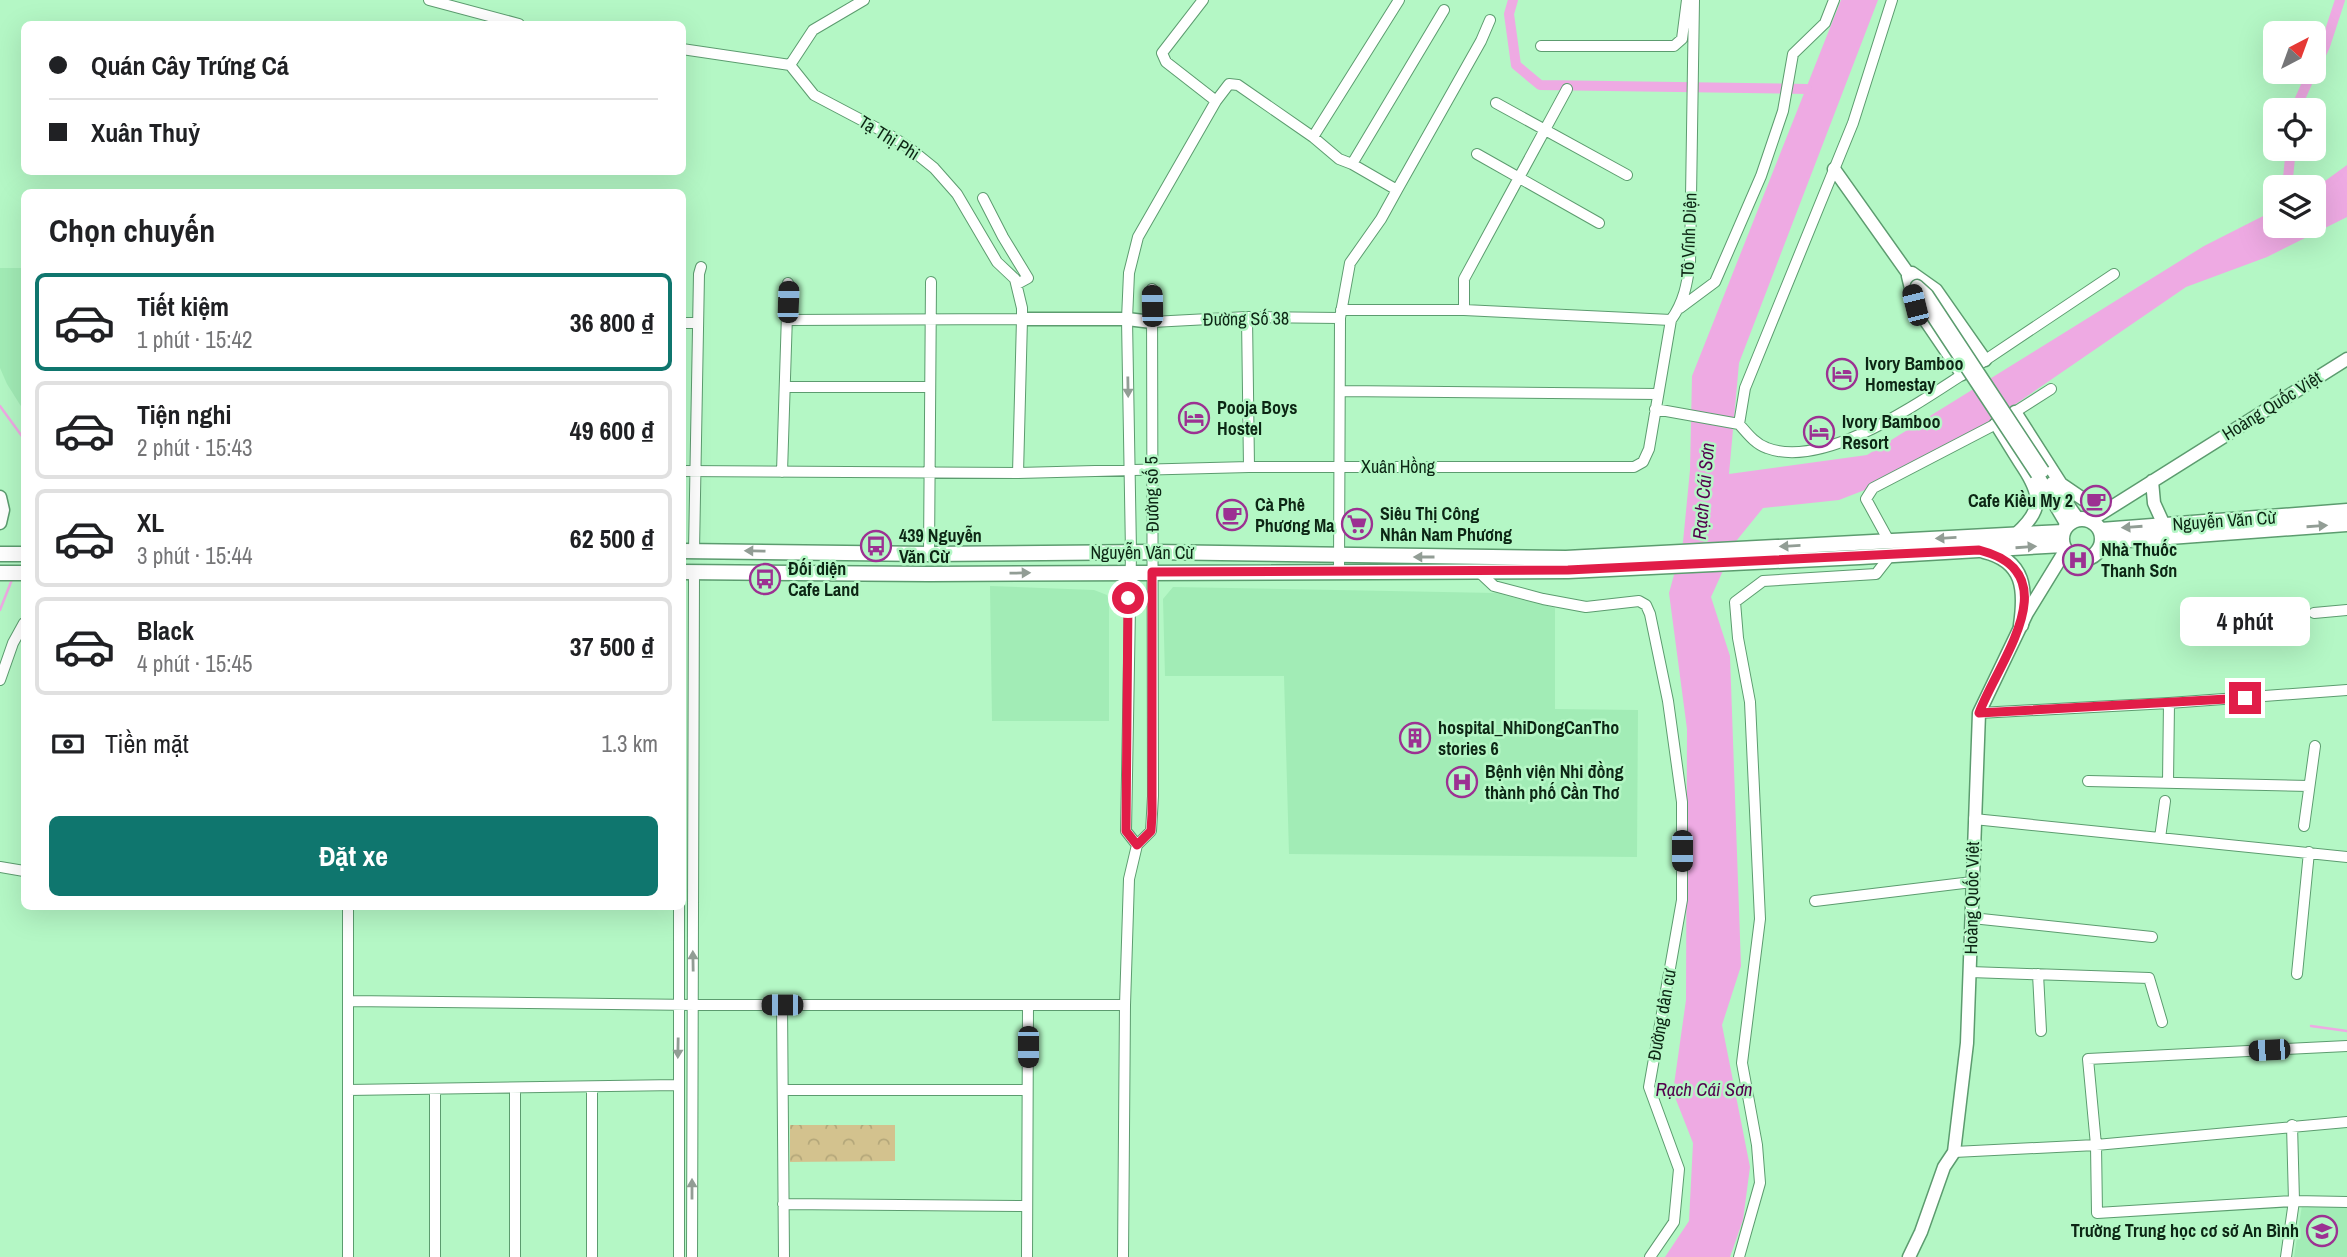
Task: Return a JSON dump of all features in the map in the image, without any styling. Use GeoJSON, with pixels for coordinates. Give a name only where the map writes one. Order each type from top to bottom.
{"type":"FeatureCollection","features":[{"type":"Feature","properties":{"kind":"main road","name":"Nguyễn Văn Cừ"},"geometry":{"type":"LineString","coordinates":[[688,551],[929,554],[1153,552],[1478,571],[1858,542],[1890,548],[1979,550],[2079,533],[2347,512]]}},
{"type":"Feature","properties":{"kind":"main road","name":"Nguyễn Văn Cừ"},"geometry":{"type":"LineString","coordinates":[[688,572],[1152,572],[1339,564],[1567,564],[1860,557],[1890,548],[2016,534],[2347,524]]}},
{"type":"Feature","properties":{"kind":"main road"},"geometry":{"type":"LineString","coordinates":[[1979,550],[1992,553],[2011,564],[2022,580],[2025,598],[2021,625]]}},
{"type":"Feature","properties":{"kind":"main road"},"geometry":{"type":"LineString","coordinates":[[0,554],[21,554]]}},
{"type":"Feature","properties":{"kind":"main road"},"geometry":{"type":"LineString","coordinates":[[929,554],[929,574]]}},
{"type":"Feature","properties":{"kind":"main road"},"geometry":{"type":"LineString","coordinates":[[0,573],[21,573]]}},
{"type":"Feature","properties":{"kind":"street"},"geometry":{"type":"LineString","coordinates":[[429,0],[508,21]]}},
{"type":"Feature","properties":{"kind":"street"},"geometry":{"type":"LineString","coordinates":[[686,50],[790,65],[813,30],[864,0]]}},
{"type":"Feature","properties":{"kind":"street"},"geometry":{"type":"LineString","coordinates":[[1203,0],[1162,53],[1166,62],[1216,101],[1229,84],[1238,85],[1339,159],[1397,190]]}},
{"type":"Feature","properties":{"kind":"street"},"geometry":{"type":"LineString","coordinates":[[1312,137],[1399,0]]}},
{"type":"Feature","properties":{"kind":"street"},"geometry":{"type":"LineString","coordinates":[[1541,46],[1674,46],[1682,39],[1687,0]]}},
{"type":"Feature","properties":{"kind":"street","name":"Tô Vĩnh Diện"},"geometry":{"type":"LineString","coordinates":[[1643,462],[1649,449],[1671,320],[1680,308],[1690,263],[1694,0]]}},
{"type":"Feature","properties":{"kind":"street"},"geometry":{"type":"LineString","coordinates":[[1680,308],[1715,282],[1762,176],[1783,109],[1793,54],[1825,23],[1834,0]]}},
{"type":"Feature","properties":{"kind":"street"},"geometry":{"type":"LineString","coordinates":[[1739,424],[1745,388],[1853,123],[1892,0]]}},
{"type":"Feature","properties":{"kind":"street"},"geometry":{"type":"LineString","coordinates":[[1352,164],[1444,10]]}},
{"type":"Feature","properties":{"kind":"street"},"geometry":{"type":"LineString","coordinates":[[1339,564],[1340,314],[1350,263],[1381,219],[1481,41],[1490,20]]}},
{"type":"Feature","properties":{"kind":"street","name":"Tạ Thị Phi"},"geometry":{"type":"LineString","coordinates":[[790,65],[814,95],[908,146],[934,169],[957,194],[997,262],[1012,275],[1017,284]]}},
{"type":"Feature","properties":{"kind":"street"},"geometry":{"type":"LineString","coordinates":[[1464,310],[1464,279],[1567,89]]}},
{"type":"Feature","properties":{"kind":"street","name":"Đường số 5"},"geometry":{"type":"LineString","coordinates":[[1152,289],[1152,820],[1151,831],[1137,845],[1126,831],[1131,552],[1127,319],[1129,273],[1138,237],[1216,101]]}},
{"type":"Feature","properties":{"kind":"street"},"geometry":{"type":"LineString","coordinates":[[1496,103],[1627,175]]}},
{"type":"Feature","properties":{"kind":"street"},"geometry":{"type":"LineString","coordinates":[[1477,154],[1599,223]]}},
{"type":"Feature","properties":{"kind":"street"},"geometry":{"type":"LineString","coordinates":[[1835,169],[1906,269],[1921,298],[2079,533]]}},
{"type":"Feature","properties":{"kind":"street"},"geometry":{"type":"LineString","coordinates":[[984,198],[1006,244],[1028,278],[1017,284],[1023,319],[1018,473]]}},
{"type":"Feature","properties":{"kind":"street"},"geometry":{"type":"LineString","coordinates":[[692,1257],[694,1005],[687,902],[688,551],[695,471],[696,323],[698,274],[701,267]]}},
{"type":"Feature","properties":{"kind":"street"},"geometry":{"type":"LineString","coordinates":[[1906,269],[1936,290],[1985,360]]}},
{"type":"Feature","properties":{"kind":"street"},"geometry":{"type":"LineString","coordinates":[[1906,269],[1915,305],[1962,374]]}},
{"type":"Feature","properties":{"kind":"street"},"geometry":{"type":"LineString","coordinates":[[1655,409],[1739,424],[1766,448],[1792,453],[1823,447],[1861,435],[1888,422],[2115,274]]}},
{"type":"Feature","properties":{"kind":"street"},"geometry":{"type":"LineString","coordinates":[[929,554],[931,282]]}},
{"type":"Feature","properties":{"kind":"street"},"geometry":{"type":"LineString","coordinates":[[782,472],[788,283]]}},
{"type":"Feature","properties":{"kind":"street","name":"Đường Số 38"},"geometry":{"type":"LineString","coordinates":[[1152,322],[1464,310],[1671,320]]}},
{"type":"Feature","properties":{"kind":"street"},"geometry":{"type":"LineString","coordinates":[[1247,317],[1249,467]]}},
{"type":"Feature","properties":{"kind":"street"},"geometry":{"type":"LineString","coordinates":[[787,320],[1127,319],[1152,322]]}},
{"type":"Feature","properties":{"kind":"street"},"geometry":{"type":"LineString","coordinates":[[686,323],[696,323]]}},
{"type":"Feature","properties":{"kind":"street","name":"Hoàng Quốc Việt"},"geometry":{"type":"LineString","coordinates":[[1909,1257],[1921,1232],[1944,1167],[1954,1152],[1968,1043],[1979,713],[2021,625],[2079,533],[2113,506],[2347,359]]}},
{"type":"Feature","properties":{"kind":"street"},"geometry":{"type":"LineString","coordinates":[[785,387],[930,387]]}},
{"type":"Feature","properties":{"kind":"street"},"geometry":{"type":"LineString","coordinates":[[1739,1257],[1759,1183],[1757,1145],[1742,1063],[1760,919],[1750,702],[1738,638],[1735,602],[1763,581],[1875,574],[1890,548],[1866,499],[1868,493],[1996,424],[2051,389]]}},
{"type":"Feature","properties":{"kind":"street"},"geometry":{"type":"LineString","coordinates":[[1340,391],[1658,394]]}},
{"type":"Feature","properties":{"kind":"street"},"geometry":{"type":"LineString","coordinates":[[2015,412],[2067,490],[2083,499],[2113,506]]}},
{"type":"Feature","properties":{"kind":"street"},"geometry":{"type":"LineString","coordinates":[[1996,424],[2037,490],[2037,504],[2032,519],[2016,534]]}},
{"type":"Feature","properties":{"kind":"street","name":"Xuân Hồng"},"geometry":{"type":"LineString","coordinates":[[686,471],[1018,473],[1249,467],[1634,467],[1643,462]]}},
{"type":"Feature","properties":{"kind":"street"},"geometry":{"type":"LineString","coordinates":[[2152,481],[2154,503],[2164,525]]}},
{"type":"Feature","properties":{"kind":"street"},"geometry":{"type":"LineString","coordinates":[[0,497],[3,510],[0,523]]}},
{"type":"Feature","properties":{"kind":"street","name":"Đường dân cư"},"geometry":{"type":"LineString","coordinates":[[1478,571],[1494,586],[1542,600],[1586,607],[1639,601],[1646,605],[1650,614],[1668,701],[1682,802],[1682,900],[1649,1087],[1679,1169],[1674,1222],[1650,1257]]}},
{"type":"Feature","properties":{"kind":"street"},"geometry":{"type":"LineString","coordinates":[[2314,613],[2347,610]]}},
{"type":"Feature","properties":{"kind":"street"},"geometry":{"type":"LineString","coordinates":[[0,680],[21,628]]}},
{"type":"Feature","properties":{"kind":"street"},"geometry":{"type":"LineString","coordinates":[[1979,713],[2169,704],[2347,690]]}},
{"type":"Feature","properties":{"kind":"street"},"geometry":{"type":"LineString","coordinates":[[2168,782],[2169,704]]}},
{"type":"Feature","properties":{"kind":"street"},"geometry":{"type":"LineString","coordinates":[[2304,827],[2315,746]]}},
{"type":"Feature","properties":{"kind":"street"},"geometry":{"type":"LineString","coordinates":[[2088,781],[2309,786]]}},
{"type":"Feature","properties":{"kind":"street"},"geometry":{"type":"LineString","coordinates":[[2161,838],[2165,801]]}},
{"type":"Feature","properties":{"kind":"street"},"geometry":{"type":"LineString","coordinates":[[1974,819],[2347,856]]}},
{"type":"Feature","properties":{"kind":"street"},"geometry":{"type":"LineString","coordinates":[[1123,1257],[1129,879],[1137,845]]}},
{"type":"Feature","properties":{"kind":"street"},"geometry":{"type":"LineString","coordinates":[[2297,974],[2309,852]]}},
{"type":"Feature","properties":{"kind":"street"},"geometry":{"type":"LineString","coordinates":[[0,867],[21,870]]}},
{"type":"Feature","properties":{"kind":"street"},"geometry":{"type":"LineString","coordinates":[[1815,901],[1972,882]]}},
{"type":"Feature","properties":{"kind":"street"},"geometry":{"type":"LineString","coordinates":[[348,910],[348,1257]]}},
{"type":"Feature","properties":{"kind":"street"},"geometry":{"type":"LineString","coordinates":[[679,910],[679,1257]]}},
{"type":"Feature","properties":{"kind":"street"},"geometry":{"type":"LineString","coordinates":[[1972,918],[2152,937]]}},
{"type":"Feature","properties":{"kind":"street"},"geometry":{"type":"LineString","coordinates":[[1970,972],[2149,978],[2162,1022]]}},
{"type":"Feature","properties":{"kind":"street"},"geometry":{"type":"LineString","coordinates":[[2038,974],[2041,1031]]}},
{"type":"Feature","properties":{"kind":"street"},"geometry":{"type":"LineString","coordinates":[[348,1001],[678,1005],[1125,1005]]}},
{"type":"Feature","properties":{"kind":"street"},"geometry":{"type":"LineString","coordinates":[[782,1005],[784,1257]]}},
{"type":"Feature","properties":{"kind":"street"},"geometry":{"type":"LineString","coordinates":[[1027,1257],[1028,1005]]}},
{"type":"Feature","properties":{"kind":"street"},"geometry":{"type":"LineString","coordinates":[[2347,1046],[2088,1059],[2096,1145],[2097,1213],[2294,1200],[2347,1202]]}},
{"type":"Feature","properties":{"kind":"street"},"geometry":{"type":"LineString","coordinates":[[348,1090],[677,1086]]}},
{"type":"Feature","properties":{"kind":"street"},"geometry":{"type":"LineString","coordinates":[[592,1087],[592,1257]]}},
{"type":"Feature","properties":{"kind":"street"},"geometry":{"type":"LineString","coordinates":[[515,1257],[516,1088]]}},
{"type":"Feature","properties":{"kind":"street"},"geometry":{"type":"LineString","coordinates":[[435,1089],[435,1257]]}},
{"type":"Feature","properties":{"kind":"street"},"geometry":{"type":"LineString","coordinates":[[783,1090],[1027,1090]]}},
{"type":"Feature","properties":{"kind":"street"},"geometry":{"type":"LineString","coordinates":[[1954,1152],[2096,1145],[2347,1122]]}},
{"type":"Feature","properties":{"kind":"street"},"geometry":{"type":"LineString","coordinates":[[2286,1257],[2294,1200],[2292,1125]]}},
{"type":"Feature","properties":{"kind":"street"},"geometry":{"type":"LineString","coordinates":[[783,1204],[1027,1206]]}},
{"type":"Feature","properties":{"kind":"shaded area"},"geometry":{"type":"Polygon","coordinates":[[[0,268],[21,268],[21,406],[0,368],[0,268]]]}},
{"type":"Feature","properties":{"kind":"shaded area"},"geometry":{"type":"Polygon","coordinates":[[[990,586],[1094,590],[1107,595],[1109,721],[992,721],[990,586]]]}},
{"type":"Feature","properties":{"kind":"shaded area","name":"Bệnh viện Nhi đồng thành phố Cần Thơ"},"geometry":{"type":"Polygon","coordinates":[[[1173,587],[1496,593],[1555,608],[1555,709],[1638,710],[1637,857],[1289,854],[1284,676],[1165,676],[1163,599],[1173,587]]]}},
{"type":"Feature","properties":{"kind":"shaded area","name":"Trường Trung học cơ sở An Bình"},"geometry":{"type":"Polygon","coordinates":[[[2302,1205],[2347,1206],[2347,1257],[2294,1257],[2302,1205]]]}},
{"type":"Feature","properties":{"kind":"green space"},"geometry":{"type":"Polygon","coordinates":[[[790,1125],[895,1125],[895,1161],[790,1162],[790,1125]]]}},
{"type":"Feature","properties":{"kind":"water","name":"Rạch Cái Sơn"},"geometry":{"type":"Polygon","coordinates":[[[1841,0],[1878,0],[1739,363],[1729,474],[1867,455],[2204,246],[2263,216],[2263,238],[2305,238],[2267,257],[2186,287],[1924,467],[1839,500],[1763,508],[1737,540],[1711,597],[1730,656],[1741,966],[1722,1025],[1750,1167],[1743,1220],[1730,1257],[1665,1257],[1689,1221],[1693,1143],[1673,1092],[1686,1000],[1687,729],[1669,593],[1683,542],[1690,470],[1692,376],[1841,0]]]}},
{"type":"Feature","properties":{"kind":"water","name":"Rạch Cái Sơn"},"geometry":{"type":"Polygon","coordinates":[[[2347,165],[2347,217],[2326,228],[2326,180],[2347,165]]]}},
{"type":"Feature","properties":{"kind":"waterway"},"geometry":{"type":"LineString","coordinates":[[1513,0],[1509,14],[1516,65],[1540,85],[1807,89]]}},
{"type":"Feature","properties":{"kind":"waterway"},"geometry":{"type":"LineString","coordinates":[[2326,43],[2340,0]]}},
{"type":"Feature","properties":{"kind":"waterway"},"geometry":{"type":"LineString","coordinates":[[2300,98],[2307,84]]}},
{"type":"Feature","properties":{"kind":"waterway"},"geometry":{"type":"LineString","coordinates":[[2288,175],[2290,161]]}},
{"type":"Feature","properties":{"kind":"waterway"},"geometry":{"type":"LineString","coordinates":[[0,406],[21,435]]}},
{"type":"Feature","properties":{"kind":"waterway"},"geometry":{"type":"LineString","coordinates":[[0,610],[13,577]]}},
{"type":"Feature","properties":{"kind":"waterway"},"geometry":{"type":"LineString","coordinates":[[2311,1026],[2347,1031]]}},
{"type":"Feature","properties":{"kind":"place","name":"Ivory Bamboo Homestay"},"geometry":{"type":"Point","coordinates":[1842,374]}},
{"type":"Feature","properties":{"kind":"place","name":"Pooja Boys Hostel"},"geometry":{"type":"Point","coordinates":[1194,418]}},
{"type":"Feature","properties":{"kind":"place","name":"Ivory Bamboo Resort"},"geometry":{"type":"Point","coordinates":[1819,432]}},
{"type":"Feature","properties":{"kind":"place","name":"Cafe Kiều My 2"},"geometry":{"type":"Point","coordinates":[2096,501]}},
{"type":"Feature","properties":{"kind":"place","name":"Cà Phê Phương Ma"},"geometry":{"type":"Point","coordinates":[1232,515]}},
{"type":"Feature","properties":{"kind":"place","name":"Siêu Thị Công Nhân Nam Phương"},"geometry":{"type":"Point","coordinates":[1357,524]}},
{"type":"Feature","properties":{"kind":"place","name":"439 Nguyễn Văn Cừ"},"geometry":{"type":"Point","coordinates":[876,546]}},
{"type":"Feature","properties":{"kind":"place","name":"Nhà Thuốc Thanh Sơn"},"geometry":{"type":"Point","coordinates":[2078,560]}},
{"type":"Feature","properties":{"kind":"place","name":"Đối diện Cafe Land"},"geometry":{"type":"Point","coordinates":[765,579]}},
{"type":"Feature","properties":{"kind":"place","name":"hospital_NhiDongCanTho stories 6"},"geometry":{"type":"Point","coordinates":[1415,738]}},
{"type":"Feature","properties":{"kind":"place","name":"Bệnh viện Nhi đồng thành phố Cần Thơ"},"geometry":{"type":"Point","coordinates":[1462,782]}},
{"type":"Feature","properties":{"kind":"place","name":"Trường Trung học cơ sở An Bình"},"geometry":{"type":"Point","coordinates":[2322,1231]}},
{"type":"Feature","properties":{"kind":"route"},"geometry":{"type":"LineString","coordinates":[[1128,598],[1126,831],[1137,845],[1151,831],[1153,796],[1152,572],[1568,570],[1979,550],[1992,553],[2011,564],[2022,580],[2025,598],[2021,625],[1979,713],[2245,698]]}}]}
